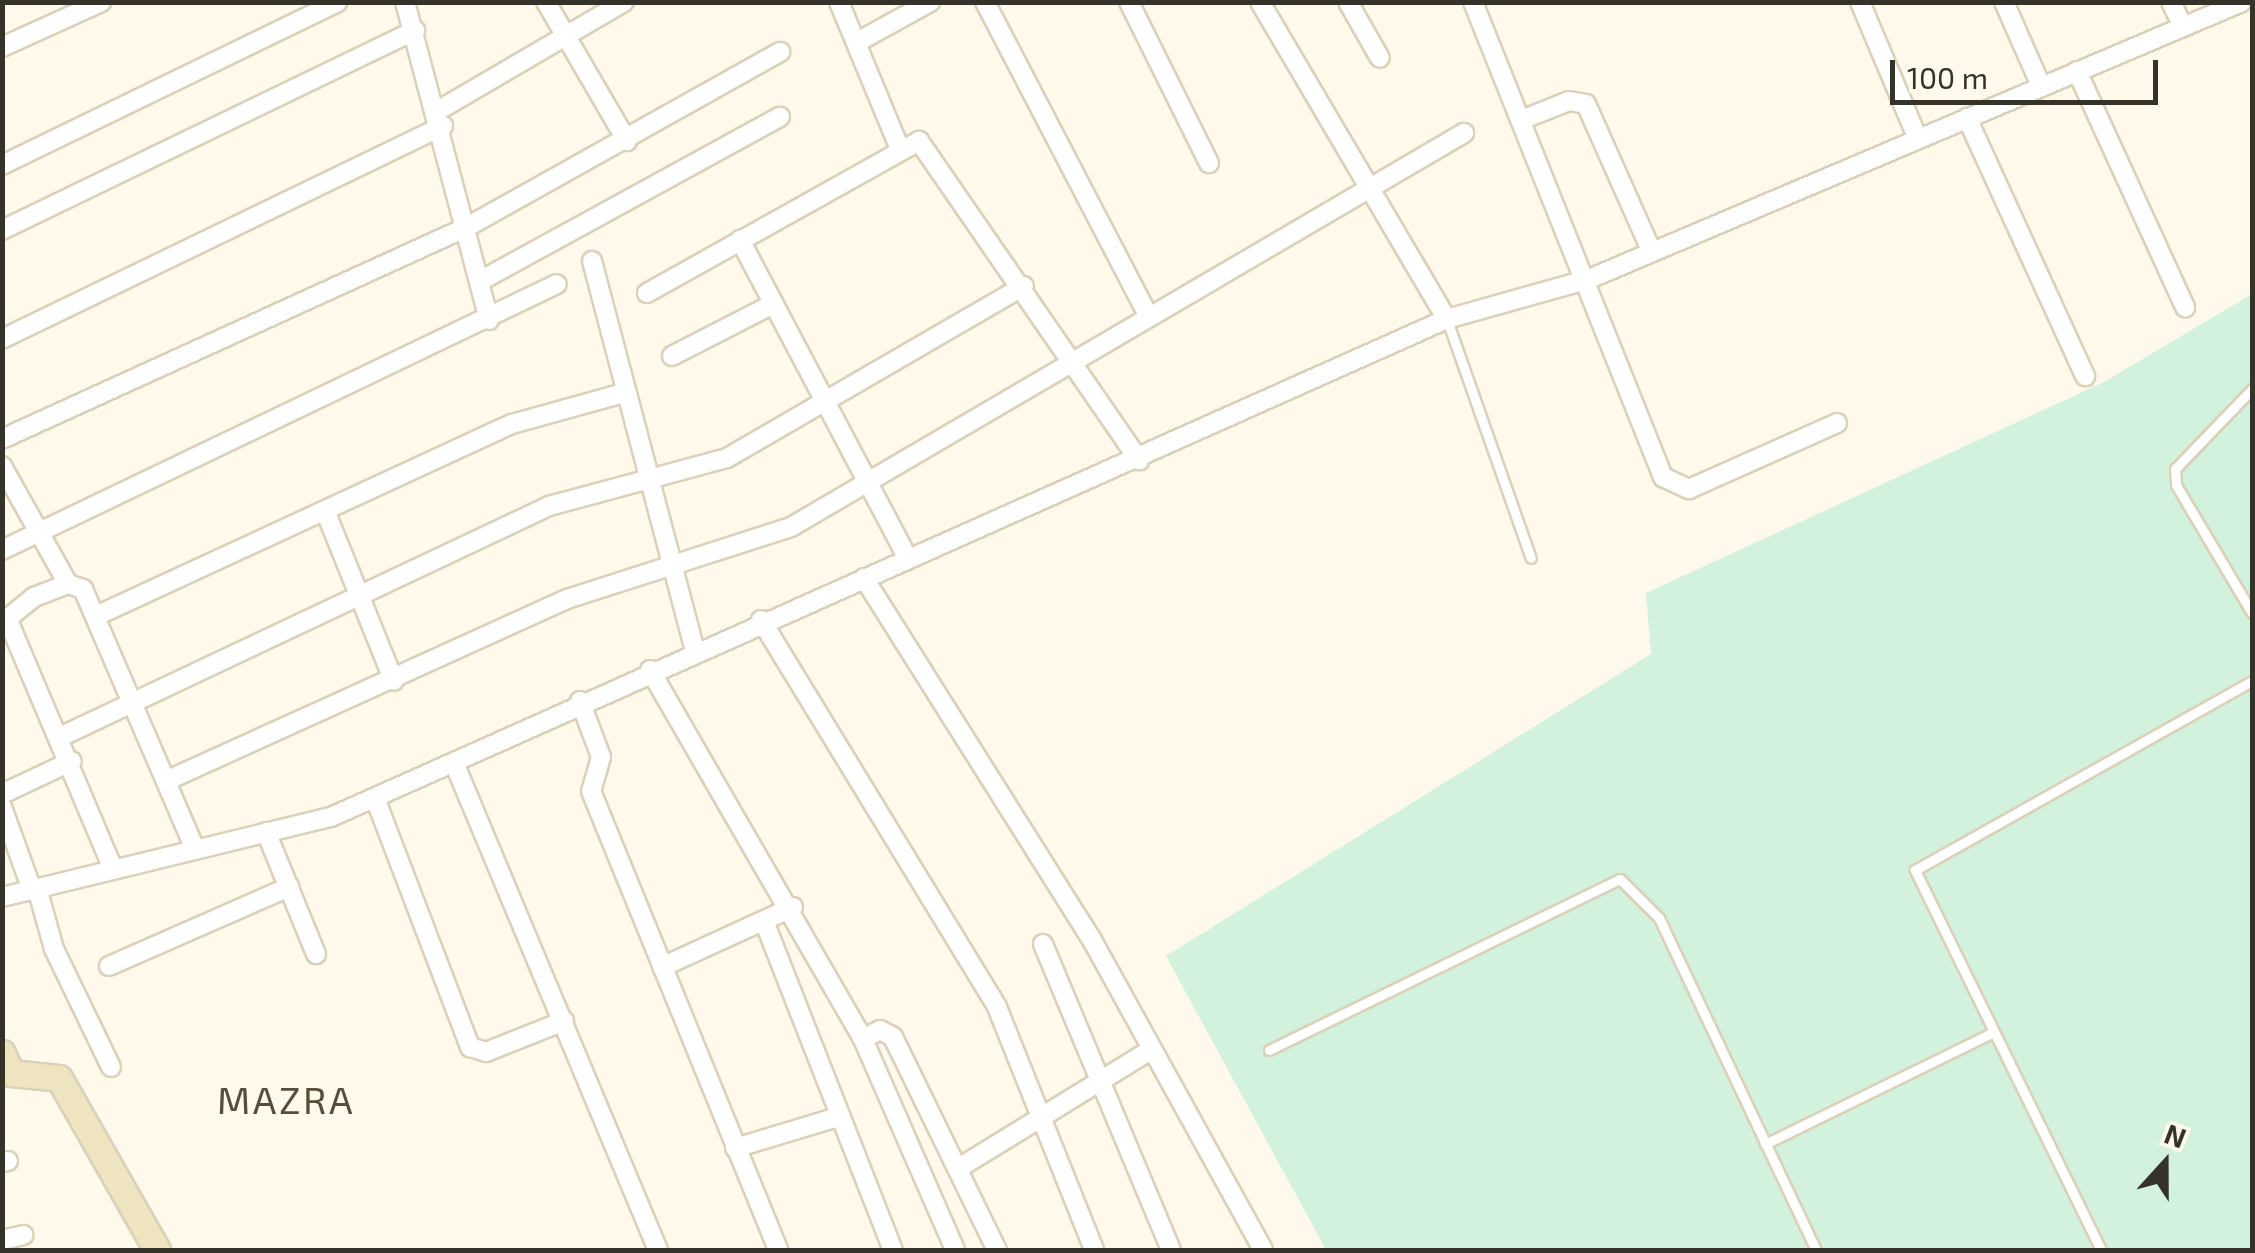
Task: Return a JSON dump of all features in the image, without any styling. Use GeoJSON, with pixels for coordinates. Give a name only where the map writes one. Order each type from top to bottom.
{"type":"FeatureCollection","features":[{"type":"Feature","properties":{"kind":"street"},"geometry":{"type":"LineString","coordinates":[[3,44],[101,2]]}},
{"type":"Feature","properties":{"kind":"street"},"geometry":{"type":"LineString","coordinates":[[2,166],[337,2]]}},
{"type":"Feature","properties":{"kind":"street"},"geometry":{"type":"LineString","coordinates":[[405,2],[441,118],[489,320]]}},
{"type":"Feature","properties":{"kind":"street"},"geometry":{"type":"LineString","coordinates":[[546,2],[626,141]]}},
{"type":"Feature","properties":{"kind":"street"},"geometry":{"type":"LineString","coordinates":[[2,339],[441,118],[624,2]]}},
{"type":"Feature","properties":{"kind":"street"},"geometry":{"type":"LineString","coordinates":[[838,2],[861,40],[900,149]]}},
{"type":"Feature","properties":{"kind":"street"},"geometry":{"type":"LineString","coordinates":[[861,40],[930,2]]}},
{"type":"Feature","properties":{"kind":"street"},"geometry":{"type":"LineString","coordinates":[[985,2],[1148,313]]}},
{"type":"Feature","properties":{"kind":"street"},"geometry":{"type":"LineString","coordinates":[[1129,2],[1209,163]]}},
{"type":"Feature","properties":{"kind":"street"},"geometry":{"type":"LineString","coordinates":[[1260,2],[1374,186],[1447,319]]}},
{"type":"Feature","properties":{"kind":"street"},"geometry":{"type":"LineString","coordinates":[[1348,2],[1380,58]]}},
{"type":"Feature","properties":{"kind":"street"},"geometry":{"type":"LineString","coordinates":[[1472,2],[1674,486],[1689,489],[1837,423]]}},
{"type":"Feature","properties":{"kind":"street"},"geometry":{"type":"LineString","coordinates":[[1860,2],[1918,139]]}},
{"type":"Feature","properties":{"kind":"street"},"geometry":{"type":"LineString","coordinates":[[2004,2],[2041,86]]}},
{"type":"Feature","properties":{"kind":"street"},"geometry":{"type":"LineString","coordinates":[[2172,2],[2183,27]]}},
{"type":"Feature","properties":{"kind":"street"},"geometry":{"type":"LineString","coordinates":[[2,897],[266,832],[375,798],[761,620],[1139,460],[1447,319],[1589,278],[2242,2]]}},
{"type":"Feature","properties":{"kind":"street"},"geometry":{"type":"LineString","coordinates":[[2,230],[414,30]]}},
{"type":"Feature","properties":{"kind":"street"},"geometry":{"type":"LineString","coordinates":[[2,439],[467,227],[780,52]]}},
{"type":"Feature","properties":{"kind":"street"},"geometry":{"type":"LineString","coordinates":[[2077,72],[2185,307]]}},
{"type":"Feature","properties":{"kind":"street"},"geometry":{"type":"LineString","coordinates":[[1524,119],[1569,101],[1586,104],[1652,252]]}},
{"type":"Feature","properties":{"kind":"street"},"geometry":{"type":"LineString","coordinates":[[480,281],[780,117]]}},
{"type":"Feature","properties":{"kind":"street"},"geometry":{"type":"LineString","coordinates":[[1967,118],[2085,376]]}},
{"type":"Feature","properties":{"kind":"street"},"geometry":{"type":"LineString","coordinates":[[168,780],[394,681],[567,599],[672,564],[730,554],[868,483],[1070,356],[1464,133]]}},
{"type":"Feature","properties":{"kind":"street"},"geometry":{"type":"LineString","coordinates":[[647,293],[900,149],[925,146],[1139,460]]}},
{"type":"Feature","properties":{"kind":"street"},"geometry":{"type":"LineString","coordinates":[[740,240],[908,560]]}},
{"type":"Feature","properties":{"kind":"street"},"geometry":{"type":"LineString","coordinates":[[592,262],[695,650]]}},
{"type":"Feature","properties":{"kind":"street"},"geometry":{"type":"LineString","coordinates":[[2,550],[489,320],[557,284]]}},
{"type":"Feature","properties":{"kind":"street"},"geometry":{"type":"LineString","coordinates":[[62,736],[549,506],[726,458],[826,404],[1024,286]]}},
{"type":"Feature","properties":{"kind":"street"},"geometry":{"type":"LineString","coordinates":[[672,356],[773,304]]}},
{"type":"Feature","properties":{"kind":"street"},"geometry":{"type":"LineString","coordinates":[[96,616],[512,424],[626,392]]}},
{"type":"Feature","properties":{"kind":"street"},"geometry":{"type":"LineString","coordinates":[[2,466],[42,531],[68,584],[82,589],[96,616],[129,704],[168,780],[195,849]]}},
{"type":"Feature","properties":{"kind":"street"},"geometry":{"type":"LineString","coordinates":[[326,513],[394,681]]}},
{"type":"Feature","properties":{"kind":"street"},"geometry":{"type":"LineString","coordinates":[[864,578],[1092,940],[1263,1250]]}},
{"type":"Feature","properties":{"kind":"street"},"geometry":{"type":"LineString","coordinates":[[68,584],[5,620],[62,736],[112,869]]}},
{"type":"Feature","properties":{"kind":"street"},"geometry":{"type":"LineString","coordinates":[[761,620],[998,1007],[1094,1250]]}},
{"type":"Feature","properties":{"kind":"street"},"geometry":{"type":"LineString","coordinates":[[650,670],[793,908],[862,1040],[955,1250]]}},
{"type":"Feature","properties":{"kind":"street"},"geometry":{"type":"LineString","coordinates":[[580,701],[601,757],[591,792],[778,1250]]}},
{"type":"Feature","properties":{"kind":"street"},"geometry":{"type":"LineString","coordinates":[[2,794],[72,761]]}},
{"type":"Feature","properties":{"kind":"street"},"geometry":{"type":"LineString","coordinates":[[454,764],[658,1250]]}},
{"type":"Feature","properties":{"kind":"street"},"geometry":{"type":"LineString","coordinates":[[375,798],[470,1047],[486,1052],[564,1021]]}},
{"type":"Feature","properties":{"kind":"street"},"geometry":{"type":"LineString","coordinates":[[2,807],[54,950],[111,1067]]}},
{"type":"Feature","properties":{"kind":"street"},"geometry":{"type":"LineString","coordinates":[[266,832],[316,954]]}},
{"type":"Feature","properties":{"kind":"street"},"geometry":{"type":"LineString","coordinates":[[109,966],[288,886]]}},
{"type":"Feature","properties":{"kind":"street"},"geometry":{"type":"LineString","coordinates":[[662,967],[793,908]]}},
{"type":"Feature","properties":{"kind":"street"},"geometry":{"type":"LineString","coordinates":[[764,921],[838,1118],[893,1250]]}},
{"type":"Feature","properties":{"kind":"street"},"geometry":{"type":"LineString","coordinates":[[1043,944],[1103,1079],[1171,1250]]}},
{"type":"Feature","properties":{"kind":"street"},"geometry":{"type":"LineString","coordinates":[[862,1040],[880,1030],[893,1036],[962,1166],[996,1250]]}},
{"type":"Feature","properties":{"kind":"street"},"geometry":{"type":"LineString","coordinates":[[962,1166],[1150,1051]]}},
{"type":"Feature","properties":{"kind":"street"},"geometry":{"type":"LineString","coordinates":[[5,1067],[59,1078],[157,1250]]}},
{"type":"Feature","properties":{"kind":"street"},"geometry":{"type":"LineString","coordinates":[[735,1148],[838,1118]]}},
{"type":"Feature","properties":{"kind":"street"},"geometry":{"type":"LineString","coordinates":[[2,1240],[23,1234]]}},
{"type":"Feature","properties":{"kind":"lane"},"geometry":{"type":"LineString","coordinates":[[1447,319],[1531,558]]}},
{"type":"Feature","properties":{"kind":"lane"},"geometry":{"type":"LineString","coordinates":[[2252,389],[2176,469],[2176,485],[2252,613]]}},
{"type":"Feature","properties":{"kind":"lane"},"geometry":{"type":"LineString","coordinates":[[2101,1250],[1915,870],[2252,681]]}},
{"type":"Feature","properties":{"kind":"lane"},"geometry":{"type":"LineString","coordinates":[[1270,1050],[1620,879],[1659,918],[1816,1250]]}},
{"type":"Feature","properties":{"kind":"lane"},"geometry":{"type":"LineString","coordinates":[[1766,1144],[1992,1033]]}},
{"type":"Feature","properties":{"kind":"green space"},"geometry":{"type":"Polygon","coordinates":[[[2252,294],[2252,1250],[1325,1248],[1166,956],[1651,654],[1646,593],[2104,382],[2252,294]]]}},
{"type":"Feature","properties":{"kind":"district","name":"MAZRA"},"geometry":{"type":"Point","coordinates":[286,1100]}}]}
